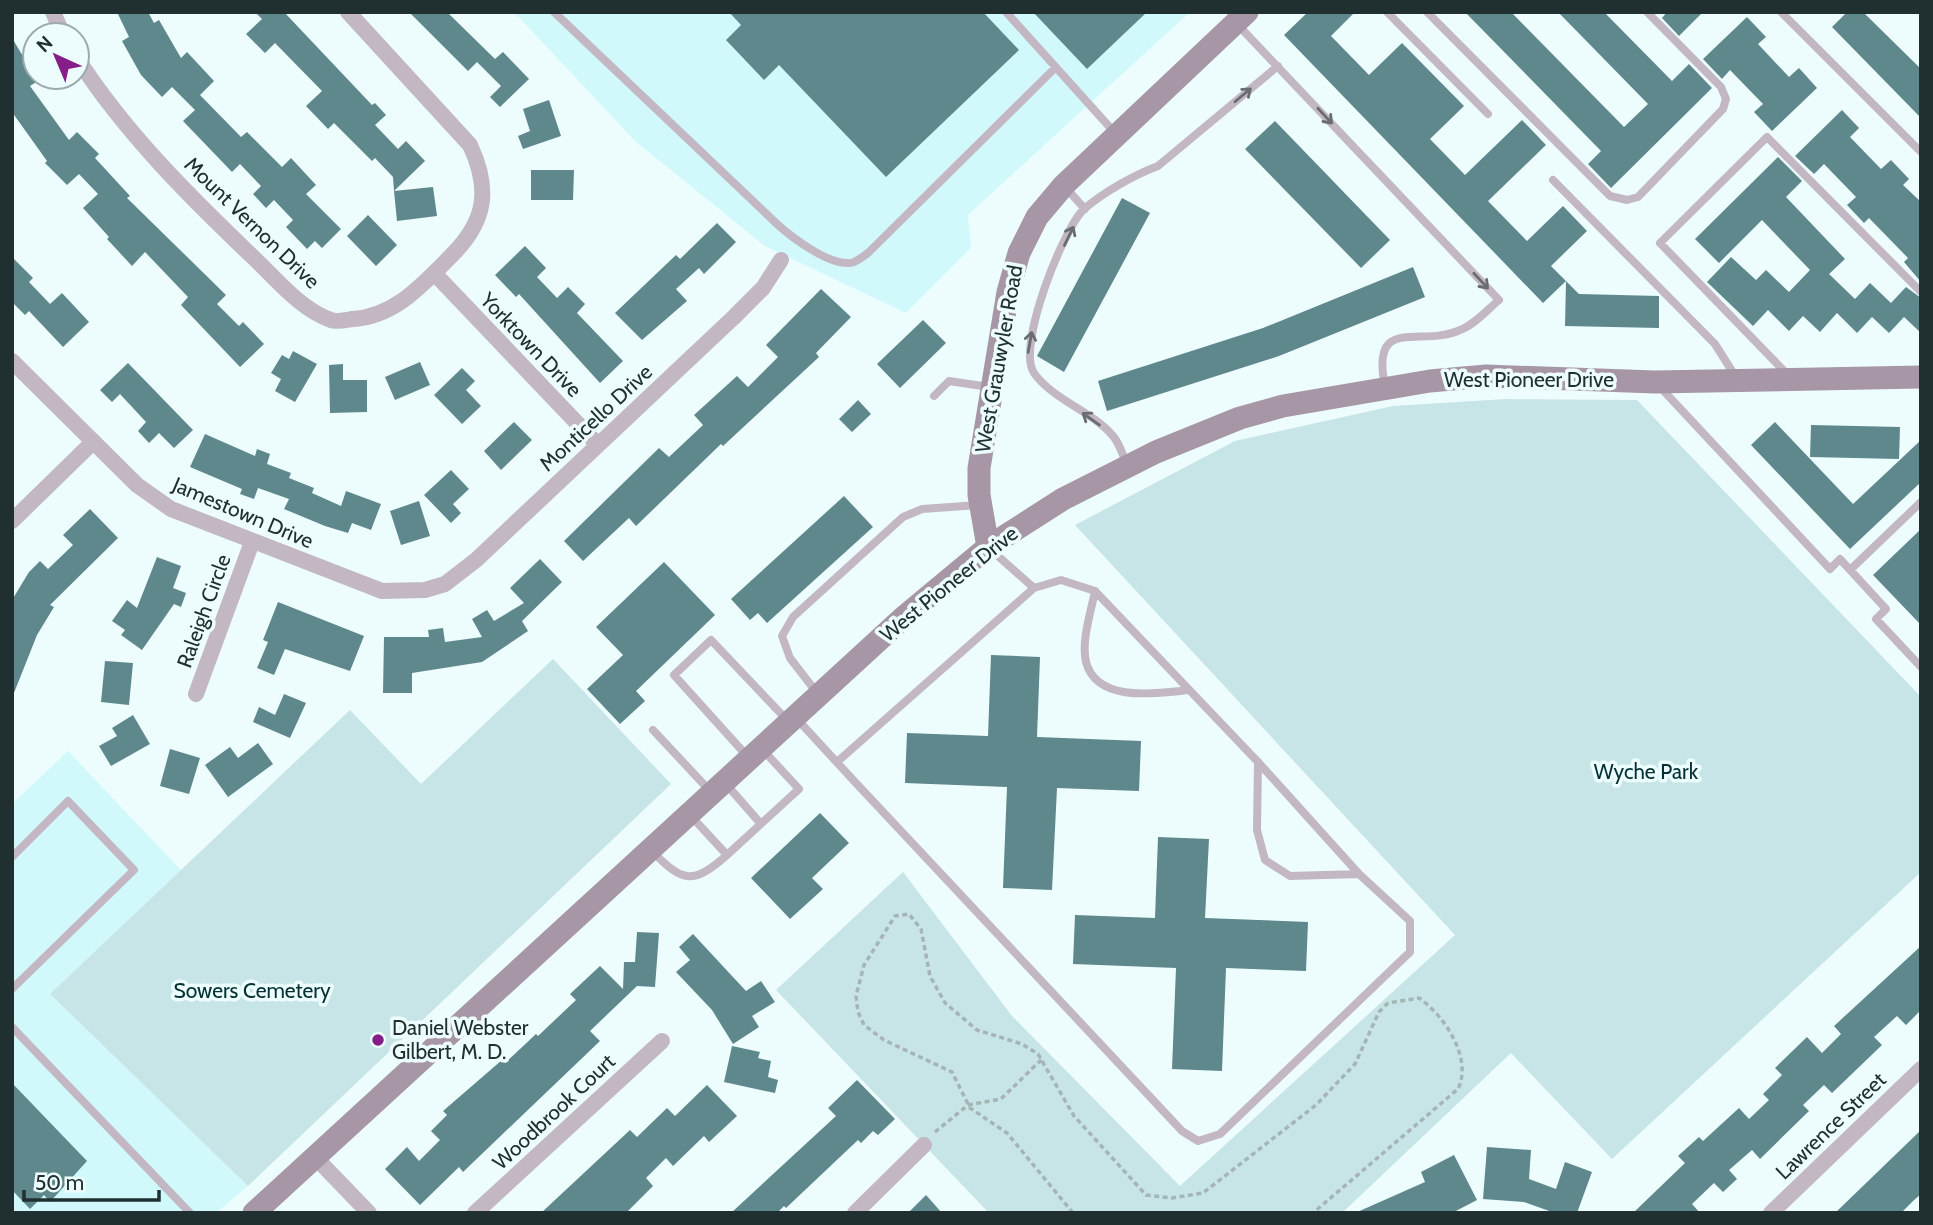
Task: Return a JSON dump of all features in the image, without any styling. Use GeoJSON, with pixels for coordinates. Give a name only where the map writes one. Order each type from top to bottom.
{"type":"FeatureCollection","features":[{"type":"Feature","properties":{"kind":"main road","name":"West Grauwyler Road"},"geometry":{"type":"LineString","coordinates":[[988,547],[980,505],[979,468],[1008,292],[1019,253],[1037,217],[1064,185],[1242,17]]}},
{"type":"Feature","properties":{"kind":"main road","name":"West Pioneer Drive"},"geometry":{"type":"LineString","coordinates":[[254,1213],[905,616],[988,547],[1063,499],[1127,466],[1240,418],[1326,397],[1385,387],[1486,376],[1655,382],[1921,377]]}},
{"type":"Feature","properties":{"kind":"street","name":"Mount Vernon Drive"},"geometry":{"type":"LineString","coordinates":[[91,79],[112,110],[202,208],[296,298],[332,320],[365,318],[400,304],[458,249],[474,228],[484,193],[479,165],[470,145],[348,12]]}},
{"type":"Feature","properties":{"kind":"street","name":"Monticello Drive"},"geometry":{"type":"LineString","coordinates":[[425,590],[445,584],[476,561],[763,288],[781,260]]}},
{"type":"Feature","properties":{"kind":"street","name":"Yorktown Drive"},"geometry":{"type":"LineString","coordinates":[[433,273],[598,445]]}},
{"type":"Feature","properties":{"kind":"street","name":"Jamestown Drive"},"geometry":{"type":"LineString","coordinates":[[12,361],[92,443],[147,494],[171,509],[383,591],[425,590]]}},
{"type":"Feature","properties":{"kind":"street"},"geometry":{"type":"LineString","coordinates":[[12,521],[92,443]]}},
{"type":"Feature","properties":{"kind":"street","name":"Raleigh Circle"},"geometry":{"type":"LineString","coordinates":[[196,694],[252,542]]}},
{"type":"Feature","properties":{"kind":"street","name":"Woodbrook Court"},"geometry":{"type":"LineString","coordinates":[[475,1213],[662,1041]]}},
{"type":"Feature","properties":{"kind":"street","name":"Lawrence Street"},"geometry":{"type":"LineString","coordinates":[[1771,1213],[1921,1069]]}},
{"type":"Feature","properties":{"kind":"street"},"geometry":{"type":"LineString","coordinates":[[855,1213],[924,1145]]}},
{"type":"Feature","properties":{"kind":"street"},"geometry":{"type":"LineString","coordinates":[[315,1157],[369,1213]]}},
{"type":"Feature","properties":{"kind":"lane"},"geometry":{"type":"LineString","coordinates":[[554,12],[776,223],[791,236],[836,262],[853,262],[868,253],[1056,67]]}},
{"type":"Feature","properties":{"kind":"lane"},"geometry":{"type":"LineString","coordinates":[[1006,12],[1117,135]]}},
{"type":"Feature","properties":{"kind":"lane"},"geometry":{"type":"LineString","coordinates":[[1387,12],[1488,114]]}},
{"type":"Feature","properties":{"kind":"lane"},"geometry":{"type":"LineString","coordinates":[[1427,12],[1610,197],[1627,200],[1638,197],[1723,109],[1727,99],[1721,87],[1647,12]]}},
{"type":"Feature","properties":{"kind":"lane"},"geometry":{"type":"LineString","coordinates":[[1781,12],[1921,152]]}},
{"type":"Feature","properties":{"kind":"lane"},"geometry":{"type":"LineString","coordinates":[[1242,17],[1278,66],[1499,300],[1460,331],[1407,336],[1388,344],[1381,356],[1385,387]]}},
{"type":"Feature","properties":{"kind":"lane"},"geometry":{"type":"LineString","coordinates":[[1127,466],[1115,438],[1043,382],[1028,362],[1027,350],[1040,298],[1084,209],[1143,171],[1158,166],[1278,66]]}},
{"type":"Feature","properties":{"kind":"lane"},"geometry":{"type":"LineString","coordinates":[[1792,380],[1660,243],[1766,137],[1921,292]]}},
{"type":"Feature","properties":{"kind":"lane"},"geometry":{"type":"LineString","coordinates":[[1553,180],[1715,344],[1739,381]]}},
{"type":"Feature","properties":{"kind":"lane"},"geometry":{"type":"LineString","coordinates":[[1064,185],[1084,209]]}},
{"type":"Feature","properties":{"kind":"lane"},"geometry":{"type":"LineString","coordinates":[[934,396],[949,381],[992,387]]}},
{"type":"Feature","properties":{"kind":"lane"},"geometry":{"type":"LineString","coordinates":[[1655,382],[1830,569],[1840,559],[1886,609],[1876,619],[1921,667]]}},
{"type":"Feature","properties":{"kind":"lane"},"geometry":{"type":"LineString","coordinates":[[1850,570],[1921,502]]}},
{"type":"Feature","properties":{"kind":"lane"},"geometry":{"type":"LineString","coordinates":[[819,695],[790,658],[782,636],[793,617],[903,517],[922,509],[980,505]]}},
{"type":"Feature","properties":{"kind":"lane"},"geometry":{"type":"LineString","coordinates":[[988,547],[1034,588]]}},
{"type":"Feature","properties":{"kind":"lane"},"geometry":{"type":"LineString","coordinates":[[650,849],[671,871],[686,876],[706,874],[799,789],[755,753],[674,675],[711,640],[837,762],[1182,1131],[1198,1140],[1220,1135],[1410,952],[1410,921],[1359,874],[1258,762],[1095,591],[1061,580],[1034,588],[837,762]]}},
{"type":"Feature","properties":{"kind":"lane"},"geometry":{"type":"LineString","coordinates":[[1095,591],[1086,662],[1095,676],[1106,686],[1121,692],[1147,694],[1189,690]]}},
{"type":"Feature","properties":{"kind":"lane"},"geometry":{"type":"LineString","coordinates":[[653,730],[761,824]]}},
{"type":"Feature","properties":{"kind":"lane"},"geometry":{"type":"LineString","coordinates":[[1258,762],[1257,830],[1265,860],[1290,876],[1359,874]]}},
{"type":"Feature","properties":{"kind":"lane"},"geometry":{"type":"LineString","coordinates":[[12,857],[68,801],[134,870],[12,989]]}},
{"type":"Feature","properties":{"kind":"lane"},"geometry":{"type":"LineString","coordinates":[[689,814],[727,855]]}},
{"type":"Feature","properties":{"kind":"lane"},"geometry":{"type":"LineString","coordinates":[[12,1027],[190,1213]]}},
{"type":"Feature","properties":{"kind":"path"},"geometry":{"type":"LineString","coordinates":[[924,1145],[943,1122],[968,1105],[1001,1099],[1042,1059]]}},
{"type":"Feature","properties":{"kind":"path"},"geometry":{"type":"LineString","coordinates":[[1037,1171],[1073,1213]]}},
{"type":"Feature","properties":{"kind":"shaded area"},"geometry":{"type":"Polygon","coordinates":[[[514,12],[1190,12],[968,215],[971,248],[906,313],[765,246],[636,142],[514,12]]]}},
{"type":"Feature","properties":{"kind":"shaded area"},"geometry":{"type":"Polygon","coordinates":[[[68,751],[181,870],[50,994],[248,1186],[216,1213],[12,1213],[12,804],[68,751]]]}},
{"type":"Feature","properties":{"kind":"green space","name":"Wyche Park"},"geometry":{"type":"Polygon","coordinates":[[[1506,399],[1637,400],[1921,697],[1921,872],[1612,1159],[1511,1053],[1342,1213],[989,1213],[776,990],[903,872],[1012,1016],[1180,1186],[1455,935],[1075,525],[1235,441],[1393,406],[1506,399]]]}},
{"type":"Feature","properties":{"kind":"green space","name":"Sowers Cemetery"},"geometry":{"type":"Polygon","coordinates":[[[553,659],[671,784],[248,1186],[50,994],[350,710],[421,784],[553,659]]]}},
{"type":"Feature","properties":{"kind":"building"},"geometry":{"type":"Polygon","coordinates":[[[117,12],[148,12],[154,23],[159,20],[181,58],[187,52],[214,81],[200,95],[241,137],[247,132],[282,167],[291,158],[316,185],[306,194],[341,229],[322,248],[315,241],[307,249],[286,227],[293,220],[274,200],[266,208],[253,194],[261,186],[240,164],[232,172],[183,121],[195,110],[172,87],[162,97],[141,75],[122,41],[129,37],[117,12]]]}},
{"type":"Feature","properties":{"kind":"building"},"geometry":{"type":"Polygon","coordinates":[[[255,12],[284,12],[372,105],[375,103],[386,115],[375,125],[398,149],[406,141],[425,161],[394,191],[393,177],[375,158],[372,161],[334,123],[328,129],[306,106],[322,91],[275,43],[265,53],[246,34],[262,19],[255,12]]]}},
{"type":"Feature","properties":{"kind":"building"},"geometry":{"type":"Polygon","coordinates":[[[409,12],[447,12],[495,59],[503,52],[529,79],[500,107],[490,97],[501,86],[477,62],[468,71],[409,12]]]}},
{"type":"Feature","properties":{"kind":"building"},"geometry":{"type":"Polygon","coordinates":[[[729,12],[983,12],[1019,50],[886,177],[779,65],[764,80],[726,40],[741,25],[729,12]]]}},
{"type":"Feature","properties":{"kind":"building"},"geometry":{"type":"Polygon","coordinates":[[[1033,12],[1147,12],[1087,69],[1033,12]]]}},
{"type":"Feature","properties":{"kind":"building"},"geometry":{"type":"Polygon","coordinates":[[[1308,12],[1355,12],[1331,36],[1369,75],[1402,43],[1464,106],[1430,139],[1465,175],[1522,120],[1546,145],[1488,201],[1527,241],[1563,206],[1587,231],[1551,266],[1566,281],[1543,303],[1284,35],[1308,12]]]}},
{"type":"Feature","properties":{"kind":"building"},"geometry":{"type":"Polygon","coordinates":[[[1465,12],[1511,12],[1624,127],[1648,104],[1558,12],[1604,12],[1672,81],[1689,64],[1712,88],[1611,188],[1588,164],[1601,151],[1465,12]]]}},
{"type":"Feature","properties":{"kind":"building"},"geometry":{"type":"Polygon","coordinates":[[[1667,12],[1703,12],[1679,36],[1662,18],[1667,12]]]}},
{"type":"Feature","properties":{"kind":"building"},"geometry":{"type":"Polygon","coordinates":[[[1847,12],[1863,12],[1921,69],[1921,118],[1832,27],[1847,12]]]}},
{"type":"Feature","properties":{"kind":"building"},"geometry":{"type":"Polygon","coordinates":[[[1747,17],[1766,37],[1758,44],[1789,77],[1799,68],[1817,88],[1772,131],[1754,112],[1763,104],[1730,70],[1722,79],[1703,59],[1747,17]]]}},
{"type":"Feature","properties":{"kind":"building"},"geometry":{"type":"Polygon","coordinates":[[[12,38],[21,53],[21,91],[34,91],[69,140],[77,132],[99,154],[95,158],[130,196],[127,198],[226,295],[217,304],[239,326],[243,322],[264,344],[240,367],[181,305],[188,297],[145,252],[132,266],[107,239],[109,237],[83,208],[98,194],[79,174],[67,185],[45,163],[47,161],[12,112],[12,38]]]}},
{"type":"Feature","properties":{"kind":"building"},"geometry":{"type":"Polygon","coordinates":[[[549,100],[561,136],[523,149],[518,136],[530,131],[523,109],[549,100]]]}},
{"type":"Feature","properties":{"kind":"building"},"geometry":{"type":"Polygon","coordinates":[[[1842,110],[1859,128],[1850,137],[1881,169],[1891,160],[1909,179],[1903,185],[1921,202],[1921,282],[1904,262],[1908,258],[1869,218],[1864,223],[1847,205],[1856,197],[1824,164],[1814,174],[1795,156],[1842,110]]]}},
{"type":"Feature","properties":{"kind":"building"},"geometry":{"type":"Polygon","coordinates":[[[1275,121],[1390,240],[1361,268],[1245,149],[1275,121]]]}},
{"type":"Feature","properties":{"kind":"building"},"geometry":{"type":"Polygon","coordinates":[[[1778,157],[1802,181],[1786,197],[1845,259],[1829,274],[1855,299],[1870,283],[1891,303],[1906,287],[1921,298],[1921,333],[1904,317],[1889,333],[1872,317],[1857,333],[1837,313],[1820,332],[1803,316],[1789,331],[1768,310],[1753,326],[1707,282],[1731,257],[1756,280],[1766,270],[1789,292],[1810,270],[1762,220],[1719,263],[1695,239],[1778,157]]]}},
{"type":"Feature","properties":{"kind":"building"},"geometry":{"type":"Polygon","coordinates":[[[531,170],[574,170],[573,200],[531,200],[531,170]]]}},
{"type":"Feature","properties":{"kind":"building"},"geometry":{"type":"Polygon","coordinates":[[[433,187],[437,216],[397,221],[394,191],[433,187]]]}},
{"type":"Feature","properties":{"kind":"building"},"geometry":{"type":"Polygon","coordinates":[[[1122,198],[1150,213],[1064,372],[1037,356],[1122,198]]]}},
{"type":"Feature","properties":{"kind":"building"},"geometry":{"type":"Polygon","coordinates":[[[368,215],[397,245],[376,266],[347,236],[368,215]]]}},
{"type":"Feature","properties":{"kind":"building"},"geometry":{"type":"Polygon","coordinates":[[[717,223],[736,242],[704,274],[699,268],[676,289],[687,301],[642,340],[615,313],[676,255],[680,259],[717,223]]]}},
{"type":"Feature","properties":{"kind":"building"},"geometry":{"type":"Polygon","coordinates":[[[525,246],[546,268],[537,277],[557,298],[568,287],[585,304],[577,313],[623,361],[600,383],[519,294],[516,297],[495,275],[525,246]]]}},
{"type":"Feature","properties":{"kind":"building"},"geometry":{"type":"Polygon","coordinates":[[[12,257],[33,278],[29,282],[50,304],[62,293],[89,322],[63,347],[29,311],[25,315],[12,302],[12,257]]]}},
{"type":"Feature","properties":{"kind":"building"},"geometry":{"type":"Polygon","coordinates":[[[1413,267],[1425,297],[1279,356],[1107,411],[1098,381],[1263,328],[1413,267]]]}},
{"type":"Feature","properties":{"kind":"building"},"geometry":{"type":"Polygon","coordinates":[[[1566,281],[1579,294],[1659,296],[1659,328],[1565,326],[1566,281]]]}},
{"type":"Feature","properties":{"kind":"building"},"geometry":{"type":"Polygon","coordinates":[[[821,289],[851,317],[816,353],[819,357],[723,446],[721,444],[636,526],[629,518],[583,561],[564,541],[659,448],[669,457],[703,425],[694,415],[737,376],[748,387],[778,357],[766,345],[821,289]]]}},
{"type":"Feature","properties":{"kind":"building"},"geometry":{"type":"Polygon","coordinates":[[[923,320],[946,343],[900,388],[877,364],[923,320]]]}},
{"type":"Feature","properties":{"kind":"building"},"geometry":{"type":"Polygon","coordinates":[[[293,351],[317,364],[295,402],[275,391],[281,379],[271,373],[282,355],[289,359],[293,351]]]}},
{"type":"Feature","properties":{"kind":"building"},"geometry":{"type":"Polygon","coordinates":[[[420,362],[430,385],[395,400],[385,377],[420,362]]]}},
{"type":"Feature","properties":{"kind":"building"},"geometry":{"type":"Polygon","coordinates":[[[128,363],[193,430],[174,448],[159,433],[149,443],[138,431],[146,422],[120,394],[112,402],[100,390],[128,363]]]}},
{"type":"Feature","properties":{"kind":"building"},"geometry":{"type":"Polygon","coordinates":[[[343,364],[343,380],[367,380],[367,412],[330,413],[329,365],[343,364]]]}},
{"type":"Feature","properties":{"kind":"building"},"geometry":{"type":"Polygon","coordinates":[[[462,368],[475,381],[466,390],[481,406],[462,424],[434,395],[462,368]]]}},
{"type":"Feature","properties":{"kind":"building"},"geometry":{"type":"Polygon","coordinates":[[[858,400],[871,414],[852,432],[839,419],[858,400]]]}},
{"type":"Feature","properties":{"kind":"building"},"geometry":{"type":"Polygon","coordinates":[[[514,422],[532,440],[501,470],[484,451],[514,422]]]}},
{"type":"Feature","properties":{"kind":"building"},"geometry":{"type":"Polygon","coordinates":[[[1775,422],[1853,504],[1921,440],[1921,482],[1850,549],[1751,445],[1775,422]]]}},
{"type":"Feature","properties":{"kind":"building"},"geometry":{"type":"Polygon","coordinates":[[[1811,425],[1900,427],[1899,459],[1810,457],[1811,425]]]}},
{"type":"Feature","properties":{"kind":"building"},"geometry":{"type":"Polygon","coordinates":[[[205,434],[255,456],[257,449],[270,454],[267,464],[291,473],[289,478],[314,488],[312,493],[341,506],[346,491],[381,504],[371,530],[352,523],[348,533],[325,526],[284,509],[289,499],[258,488],[254,499],[240,494],[242,489],[190,467],[205,434]]]}},
{"type":"Feature","properties":{"kind":"building"},"geometry":{"type":"Polygon","coordinates":[[[451,470],[469,489],[453,504],[461,513],[451,523],[424,495],[451,470]]]}},
{"type":"Feature","properties":{"kind":"building"},"geometry":{"type":"Polygon","coordinates":[[[844,496],[873,527],[767,623],[758,613],[750,620],[731,599],[844,496]]]}},
{"type":"Feature","properties":{"kind":"building"},"geometry":{"type":"Polygon","coordinates":[[[419,501],[430,536],[401,545],[390,511],[419,501]]]}},
{"type":"Feature","properties":{"kind":"building"},"geometry":{"type":"Polygon","coordinates":[[[90,509],[118,538],[50,605],[54,607],[37,635],[12,698],[12,600],[29,572],[40,561],[48,569],[73,545],[63,535],[90,509]]]}},
{"type":"Feature","properties":{"kind":"building"},"geometry":{"type":"Polygon","coordinates":[[[1921,529],[1921,625],[1873,575],[1921,529]]]}},
{"type":"Feature","properties":{"kind":"building"},"geometry":{"type":"Polygon","coordinates":[[[157,557],[181,566],[173,588],[186,593],[181,607],[174,604],[142,650],[121,635],[125,630],[112,621],[127,600],[137,608],[157,557]]]}},
{"type":"Feature","properties":{"kind":"building"},"geometry":{"type":"Polygon","coordinates":[[[540,559],[562,582],[522,621],[528,631],[482,662],[412,673],[412,693],[383,693],[384,637],[429,637],[428,630],[443,628],[445,642],[482,637],[472,619],[487,610],[494,621],[524,603],[510,588],[540,559]]]}},
{"type":"Feature","properties":{"kind":"building"},"geometry":{"type":"Polygon","coordinates":[[[664,562],[715,615],[636,691],[645,701],[620,724],[587,689],[623,655],[596,627],[664,562]]]}},
{"type":"Feature","properties":{"kind":"building"},"geometry":{"type":"Polygon","coordinates":[[[278,602],[364,636],[350,671],[285,649],[274,675],[257,668],[268,642],[263,640],[278,602]]]}},
{"type":"Feature","properties":{"kind":"building"},"geometry":{"type":"Polygon","coordinates":[[[991,655],[1040,657],[1037,737],[1141,741],[1139,791],[1057,788],[1052,890],[1003,888],[1007,787],[905,783],[907,733],[988,736],[991,655]]]}},
{"type":"Feature","properties":{"kind":"building"},"geometry":{"type":"Polygon","coordinates":[[[105,661],[133,663],[129,705],[101,702],[105,661]]]}},
{"type":"Feature","properties":{"kind":"building"},"geometry":{"type":"Polygon","coordinates":[[[284,694],[306,703],[290,738],[253,722],[259,707],[275,715],[284,694]]]}},
{"type":"Feature","properties":{"kind":"building"},"geometry":{"type":"Polygon","coordinates":[[[133,715],[150,744],[111,766],[99,746],[117,736],[112,728],[133,715]]]}},
{"type":"Feature","properties":{"kind":"building"},"geometry":{"type":"Polygon","coordinates":[[[258,743],[273,764],[228,797],[205,765],[230,747],[238,758],[258,743]]]}},
{"type":"Feature","properties":{"kind":"building"},"geometry":{"type":"Polygon","coordinates":[[[170,749],[200,758],[189,794],[160,786],[170,749]]]}},
{"type":"Feature","properties":{"kind":"building"},"geometry":{"type":"Polygon","coordinates":[[[820,813],[849,843],[812,878],[823,889],[790,919],[751,878],[820,813]]]}},
{"type":"Feature","properties":{"kind":"building"},"geometry":{"type":"Polygon","coordinates":[[[1158,837],[1209,839],[1205,918],[1308,922],[1306,971],[1226,968],[1222,1071],[1172,1069],[1176,968],[1073,964],[1075,915],[1155,918],[1158,837]]]}},
{"type":"Feature","properties":{"kind":"building"},"geometry":{"type":"Polygon","coordinates":[[[637,932],[659,933],[655,987],[637,986],[590,1031],[600,1041],[463,1172],[459,1167],[420,1205],[385,1169],[407,1147],[419,1161],[440,1140],[431,1131],[447,1115],[443,1111],[502,1060],[505,1063],[536,1034],[538,1036],[576,1000],[570,994],[600,966],[623,989],[624,962],[635,962],[637,932]]]}},
{"type":"Feature","properties":{"kind":"building"},"geometry":{"type":"Polygon","coordinates":[[[693,934],[746,991],[761,981],[775,1002],[752,1016],[759,1027],[733,1044],[712,1010],[676,972],[690,960],[679,947],[693,934]]]}},
{"type":"Feature","properties":{"kind":"building"},"geometry":{"type":"Polygon","coordinates":[[[1921,946],[1921,1010],[1906,1025],[1897,1016],[1874,1037],[1882,1045],[1832,1093],[1824,1085],[1803,1105],[1809,1111],[1760,1159],[1752,1150],[1729,1170],[1737,1179],[1723,1192],[1714,1183],[1692,1204],[1700,1213],[1633,1213],[1685,1163],[1678,1156],[1699,1137],[1703,1141],[1739,1108],[1749,1119],[1769,1100],[1763,1094],[1782,1075],[1775,1068],[1807,1037],[1822,1053],[1841,1034],[1834,1026],[1921,946]]]}},
{"type":"Feature","properties":{"kind":"building"},"geometry":{"type":"Polygon","coordinates":[[[732,1046],[760,1052],[758,1058],[771,1061],[768,1077],[778,1080],[775,1093],[724,1082],[732,1046]]]}},
{"type":"Feature","properties":{"kind":"building"},"geometry":{"type":"Polygon","coordinates":[[[857,1080],[895,1119],[878,1135],[873,1131],[861,1143],[858,1140],[786,1208],[784,1206],[777,1213],[731,1213],[836,1116],[828,1108],[857,1080]]]}},
{"type":"Feature","properties":{"kind":"building"},"geometry":{"type":"Polygon","coordinates":[[[12,1083],[87,1161],[50,1202],[44,1195],[30,1209],[12,1190],[12,1083]]]}},
{"type":"Feature","properties":{"kind":"building"},"geometry":{"type":"Polygon","coordinates":[[[707,1085],[737,1116],[709,1142],[704,1136],[673,1166],[666,1158],[646,1178],[653,1186],[626,1213],[541,1213],[630,1130],[637,1137],[667,1108],[675,1116],[707,1085]]]}},
{"type":"Feature","properties":{"kind":"building"},"geometry":{"type":"Polygon","coordinates":[[[1921,1130],[1921,1194],[1901,1213],[1835,1213],[1921,1130]]]}},
{"type":"Feature","properties":{"kind":"building"},"geometry":{"type":"Polygon","coordinates":[[[1487,1147],[1531,1150],[1529,1179],[1556,1189],[1565,1162],[1592,1172],[1577,1213],[1555,1213],[1524,1202],[1483,1199],[1487,1147]]]}},
{"type":"Feature","properties":{"kind":"building"},"geometry":{"type":"Polygon","coordinates":[[[1454,1155],[1477,1200],[1452,1213],[1355,1213],[1425,1182],[1421,1172],[1454,1155]]]}},
{"type":"Feature","properties":{"kind":"building"},"geometry":{"type":"Polygon","coordinates":[[[926,1195],[942,1213],[908,1213],[926,1195]]]}},
{"type":"Feature","properties":{"kind":"place","name":"Daniel Webster Gilbert, M. D."},"geometry":{"type":"Point","coordinates":[378,1040]}}]}
